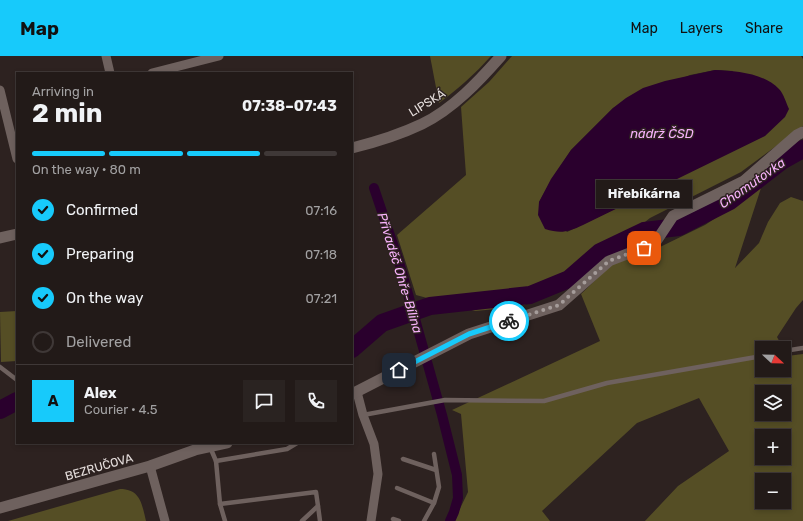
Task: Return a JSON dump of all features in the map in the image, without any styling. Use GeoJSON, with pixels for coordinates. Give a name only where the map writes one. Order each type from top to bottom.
{"type":"FeatureCollection","features":[{"type":"Feature","properties":{"kind":"street"},"geometry":{"type":"LineString","coordinates":[[106,56],[110,72]]}},
{"type":"Feature","properties":{"kind":"street"},"geometry":{"type":"LineString","coordinates":[[156,72],[219,56]]}},
{"type":"Feature","properties":{"kind":"street","name":"LIPSKÁ"},"geometry":{"type":"LineString","coordinates":[[353,148],[398,134],[423,123],[464,94],[484,76],[501,56]]}},
{"type":"Feature","properties":{"kind":"street"},"geometry":{"type":"LineString","coordinates":[[0,90],[16,155]]}},
{"type":"Feature","properties":{"kind":"street"},"geometry":{"type":"LineString","coordinates":[[370,521],[378,474],[374,444],[354,393],[469,334],[559,305],[609,261],[655,243],[673,216],[744,182],[803,132]]}},
{"type":"Feature","properties":{"kind":"street"},"geometry":{"type":"LineString","coordinates":[[0,238],[16,234]]}},
{"type":"Feature","properties":{"kind":"street","name":"BEZRUČOVA"},"geometry":{"type":"LineString","coordinates":[[0,508],[150,466],[196,450],[223,444]]}},
{"type":"Feature","properties":{"kind":"street"},"geometry":{"type":"LineString","coordinates":[[150,466],[165,521]]}},
{"type":"Feature","properties":{"kind":"lane"},"geometry":{"type":"LineString","coordinates":[[791,350],[803,348]]}},
{"type":"Feature","properties":{"kind":"lane"},"geometry":{"type":"LineString","coordinates":[[363,415],[445,400],[544,401],[607,383],[755,357]]}},
{"type":"Feature","properties":{"kind":"lane"},"geometry":{"type":"LineString","coordinates":[[0,367],[16,379]]}},
{"type":"Feature","properties":{"kind":"lane"},"geometry":{"type":"LineString","coordinates":[[0,375],[6,372]]}},
{"type":"Feature","properties":{"kind":"lane"},"geometry":{"type":"LineString","coordinates":[[216,461],[287,449],[296,444]]}},
{"type":"Feature","properties":{"kind":"lane"},"geometry":{"type":"LineString","coordinates":[[210,447],[216,461],[220,504],[225,521]]}},
{"type":"Feature","properties":{"kind":"lane"},"geometry":{"type":"LineString","coordinates":[[424,521],[434,503],[439,487],[434,454]]}},
{"type":"Feature","properties":{"kind":"lane"},"geometry":{"type":"LineString","coordinates":[[403,459],[436,470]]}},
{"type":"Feature","properties":{"kind":"lane"},"geometry":{"type":"LineString","coordinates":[[397,488],[434,503]]}},
{"type":"Feature","properties":{"kind":"lane"},"geometry":{"type":"LineString","coordinates":[[220,504],[316,492],[320,521]]}},
{"type":"Feature","properties":{"kind":"lane"},"geometry":{"type":"LineString","coordinates":[[302,521],[318,506]]}},
{"type":"Feature","properties":{"kind":"lane"},"geometry":{"type":"LineString","coordinates":[[393,519],[399,521]]}},
{"type":"Feature","properties":{"kind":"shaded area"},"geometry":{"type":"Polygon","coordinates":[[[430,56],[491,56],[466,81],[439,103],[430,56]]]}},
{"type":"Feature","properties":{"kind":"shaded area"},"geometry":{"type":"Polygon","coordinates":[[[512,56],[801,56],[803,59],[803,126],[741,172],[650,218],[556,293],[518,307],[475,311],[416,295],[397,235],[466,175],[461,107],[489,82],[512,56]],[[715,70],[690,75],[613,108],[571,150],[539,202],[567,232],[664,185],[733,71],[715,70]]]}},
{"type":"Feature","properties":{"kind":"shaded area"},"geometry":{"type":"Polygon","coordinates":[[[761,188],[735,268],[759,243],[768,222],[780,203],[791,197],[803,201],[803,300],[777,337],[779,341],[755,341],[755,377],[791,377],[791,356],[803,354],[803,521],[645,521],[678,486],[729,451],[699,398],[637,423],[542,511],[550,521],[454,521],[468,492],[461,414],[452,410],[600,341],[581,294],[611,265],[660,247],[705,225],[761,188]]]}},
{"type":"Feature","properties":{"kind":"shaded area"},"geometry":{"type":"Polygon","coordinates":[[[16,311],[16,361],[1,362],[0,312],[16,311]]]}},
{"type":"Feature","properties":{"kind":"shaded area"},"geometry":{"type":"Polygon","coordinates":[[[120,489],[127,490],[136,495],[142,504],[146,521],[8,521],[120,489]]]}},
{"type":"Feature","properties":{"kind":"water","name":"nádrž ČSD"},"geometry":{"type":"Polygon","coordinates":[[[715,70],[749,74],[766,79],[782,93],[789,109],[785,117],[765,136],[583,225],[564,232],[545,229],[538,215],[539,202],[551,179],[571,150],[613,108],[643,88],[665,81],[715,70]]]}},
{"type":"Feature","properties":{"kind":"waterway","name":"Chomutovka"},"geometry":{"type":"LineString","coordinates":[[353,348],[382,323],[430,306],[530,295],[569,279],[600,252],[644,231],[679,227],[730,201],[783,160],[803,149]]}},
{"type":"Feature","properties":{"kind":"waterway","name":"Přivaděč Ohře-Bílina"},"geometry":{"type":"LineString","coordinates":[[374,188],[399,262],[442,415],[457,475],[458,498],[450,521]]}},
{"type":"Feature","properties":{"kind":"waterway","name":"Chomutovka"},"geometry":{"type":"LineString","coordinates":[[0,410],[16,402]]}},
{"type":"Feature","properties":{"kind":"way so far"},"geometry":{"type":"LineString","coordinates":[[509,321],[559,305],[609,261],[644,248]]}},
{"type":"Feature","properties":{"kind":"place","name":"Hřebíkárna"},"geometry":{"type":"Point","coordinates":[644,248]}},
{"type":"Feature","properties":{"kind":"route"},"geometry":{"type":"LineString","coordinates":[[399,370],[469,334],[509,321]]}}]}
